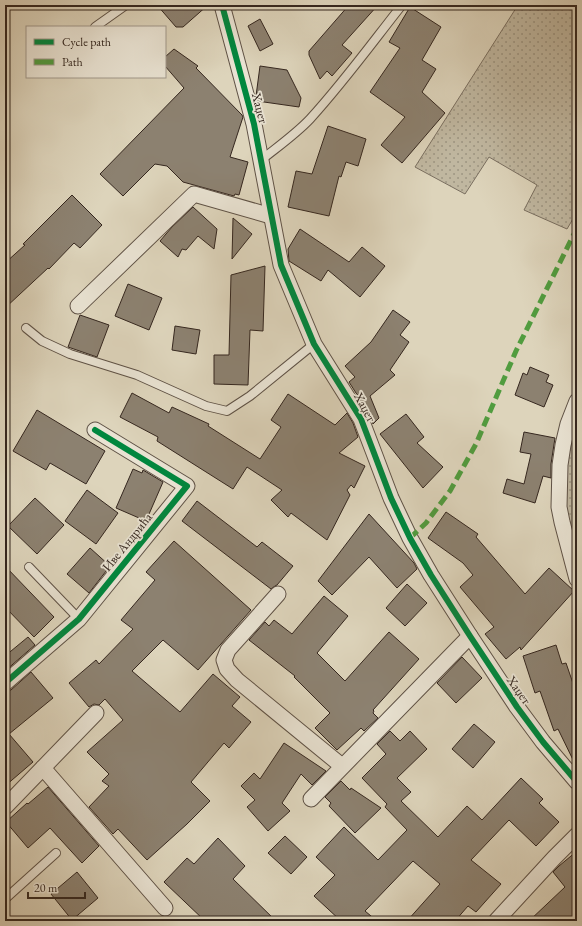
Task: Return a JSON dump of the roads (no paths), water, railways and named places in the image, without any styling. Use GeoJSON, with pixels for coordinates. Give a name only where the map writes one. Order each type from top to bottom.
{"type":"FeatureCollection","features":[{"type":"Feature","properties":{"kind":"street","name":"Хаџет"},"geometry":{"type":"LineString","coordinates":[[222,5],[254,124],[281,265],[314,344],[361,419],[391,498],[410,538],[431,575],[470,636],[526,718],[543,742],[577,782]]}},
{"type":"Feature","properties":{"kind":"street"},"geometry":{"type":"LineString","coordinates":[[78,306],[194,194],[271,216]]}},
{"type":"Feature","properties":{"kind":"street"},"geometry":{"type":"LineString","coordinates":[[577,401],[568,424],[563,445],[560,465],[559,507],[577,578]]}},
{"type":"Feature","properties":{"kind":"street","name":"Иве Андрића"},"geometry":{"type":"LineString","coordinates":[[5,683],[79,619],[186,486],[95,430]]}},
{"type":"Feature","properties":{"kind":"street"},"geometry":{"type":"LineString","coordinates":[[278,594],[228,650],[224,660],[227,669],[237,680],[342,766]]}},
{"type":"Feature","properties":{"kind":"street"},"geometry":{"type":"LineString","coordinates":[[311,799],[470,636]]}},
{"type":"Feature","properties":{"kind":"street"},"geometry":{"type":"LineString","coordinates":[[5,807],[96,714]]}},
{"type":"Feature","properties":{"kind":"street"},"geometry":{"type":"LineString","coordinates":[[43,768],[165,908]]}},
{"type":"Feature","properties":{"kind":"street"},"geometry":{"type":"LineString","coordinates":[[496,921],[577,835]]}},
{"type":"Feature","properties":{"kind":"lane"},"geometry":{"type":"LineString","coordinates":[[96,26],[126,5]]}},
{"type":"Feature","properties":{"kind":"lane"},"geometry":{"type":"LineString","coordinates":[[260,160],[283,143],[309,120],[349,73],[402,5]]}},
{"type":"Feature","properties":{"kind":"lane"},"geometry":{"type":"LineString","coordinates":[[26,328],[42,341],[70,354],[137,375],[206,406],[227,411],[250,396],[314,344]]}},
{"type":"Feature","properties":{"kind":"lane"},"geometry":{"type":"LineString","coordinates":[[30,567],[79,619]]}},
{"type":"Feature","properties":{"kind":"lane"},"geometry":{"type":"LineString","coordinates":[[5,899],[56,853]]}}]}
